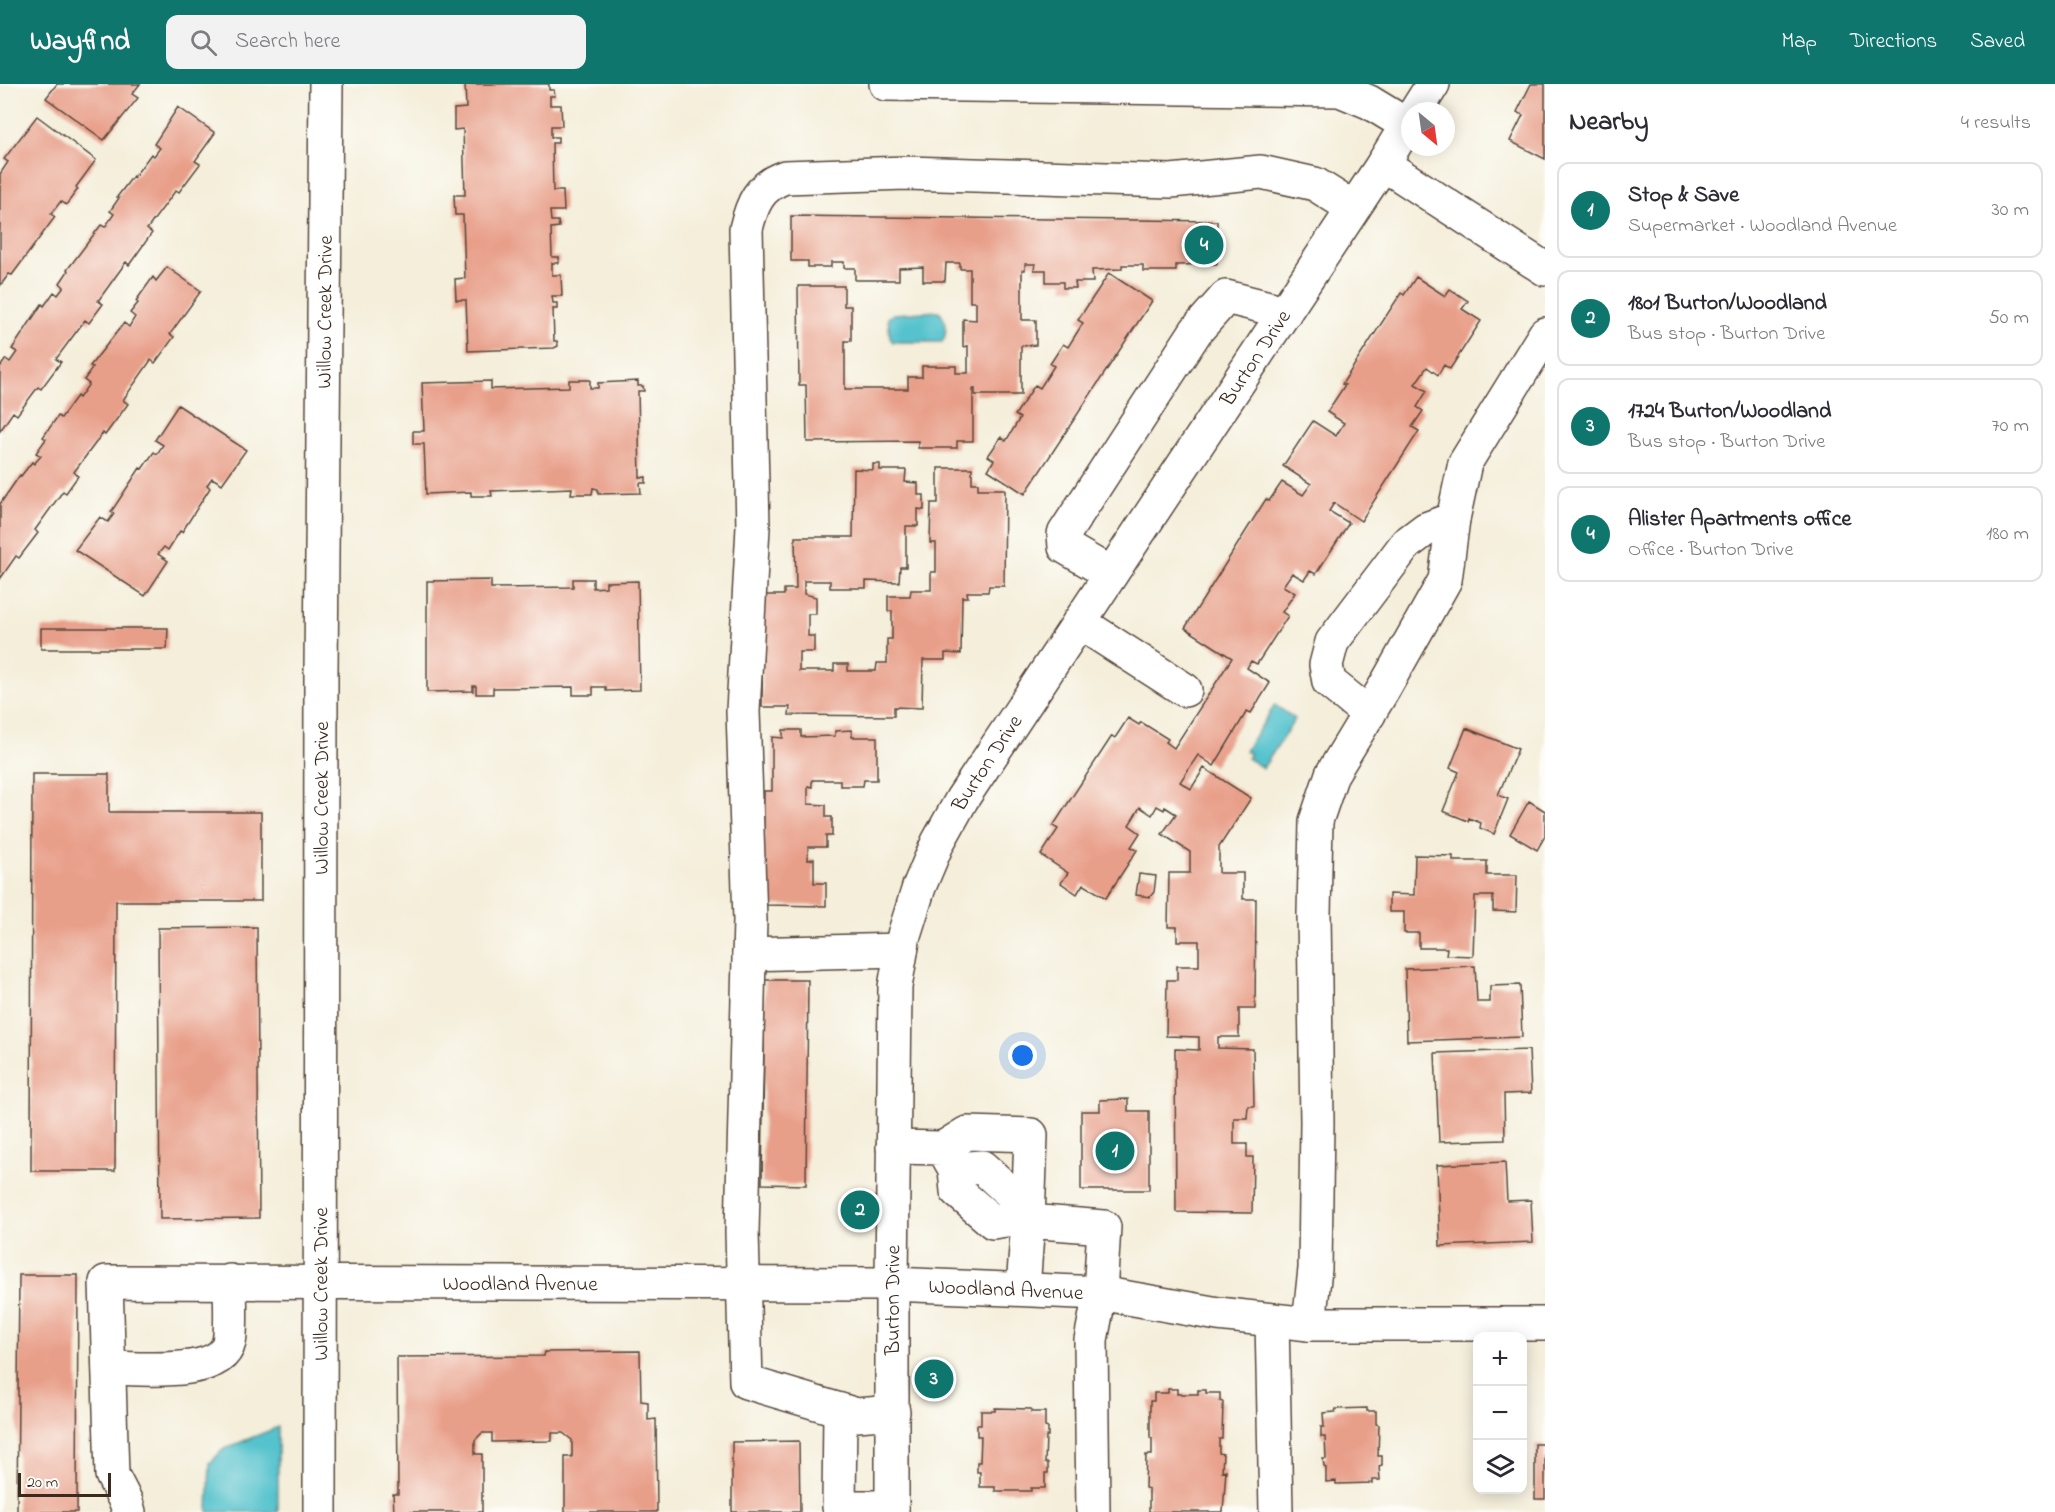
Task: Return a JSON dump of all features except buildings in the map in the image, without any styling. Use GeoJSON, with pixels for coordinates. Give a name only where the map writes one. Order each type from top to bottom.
{"type":"FeatureCollection","features":[{"type":"Feature","properties":{"kind":"street","name":"Willow Creek Drive"},"geometry":{"type":"LineString","coordinates":[[320,1512],[326,84]]}},
{"type":"Feature","properties":{"kind":"street"},"geometry":{"type":"LineString","coordinates":[[886,84],[1340,90],[1401,115]]}},
{"type":"Feature","properties":{"kind":"street","name":"Burton Drive"},"geometry":{"type":"LineString","coordinates":[[1422,102],[1433,84]]}},
{"type":"Feature","properties":{"kind":"street","name":"Burton Drive"},"geometry":{"type":"LineString","coordinates":[[892,1510],[895,987],[901,950],[919,887],[949,820],[1401,135]]}},
{"type":"Feature","properties":{"kind":"street"},"geometry":{"type":"LineString","coordinates":[[1383,164],[1545,269]]}},
{"type":"Feature","properties":{"kind":"street"},"geometry":{"type":"LineString","coordinates":[[892,1412],[857,1415],[746,1382],[742,1232],[750,920],[743,711],[753,527],[746,229],[756,197],[762,189],[775,180],[785,177],[906,173],[1171,180],[1261,172],[1315,184],[1353,208]]}},
{"type":"Feature","properties":{"kind":"street"},"geometry":{"type":"LineString","coordinates":[[1111,574],[1065,547],[1064,534],[1196,331],[1226,297],[1285,312]]}},
{"type":"Feature","properties":{"kind":"street"},"geometry":{"type":"LineString","coordinates":[[1309,1324],[1315,1269],[1316,821],[1332,774],[1445,580],[1453,519],[1465,464],[1545,334]]}},
{"type":"Feature","properties":{"kind":"street"},"geometry":{"type":"LineString","coordinates":[[1369,714],[1329,682],[1326,665],[1332,642],[1406,544],[1426,529],[1453,519]]}},
{"type":"Feature","properties":{"kind":"street"},"geometry":{"type":"LineString","coordinates":[[1079,622],[1185,690]]}},
{"type":"Feature","properties":{"kind":"street"},"geometry":{"type":"LineString","coordinates":[[749,954],[901,950]]}},
{"type":"Feature","properties":{"kind":"street"},"geometry":{"type":"LineString","coordinates":[[1023,1289],[1020,1220],[1031,1135],[967,1133],[949,1158],[957,1191],[993,1222],[1020,1220],[1104,1227],[1100,1293],[1091,1340],[1093,1512]]}},
{"type":"Feature","properties":{"kind":"street"},"geometry":{"type":"LineString","coordinates":[[893,1147],[949,1158]]}},
{"type":"Feature","properties":{"kind":"street"},"geometry":{"type":"LineString","coordinates":[[129,1512],[112,1475],[109,1368],[192,1368],[218,1358],[229,1344],[230,1281]]}},
{"type":"Feature","properties":{"kind":"street","name":"Woodland Avenue"},"geometry":{"type":"LineString","coordinates":[[109,1368],[106,1282],[892,1284],[1100,1293],[1218,1314],[1309,1324],[1545,1324]]}},
{"type":"Feature","properties":{"kind":"street"},"geometry":{"type":"LineString","coordinates":[[1272,1320],[1276,1512]]}},
{"type":"Feature","properties":{"kind":"street"},"geometry":{"type":"LineString","coordinates":[[840,1410],[839,1507],[892,1510]]}},
{"type":"Feature","properties":{"kind":"water"},"geometry":{"type":"Polygon","coordinates":[[[939,311],[945,327],[942,342],[893,342],[890,338],[888,318],[893,314],[939,311]]]}},
{"type":"Feature","properties":{"kind":"water"},"geometry":{"type":"Polygon","coordinates":[[[1275,705],[1295,719],[1263,768],[1247,758],[1250,754],[1245,751],[1275,705]]]}},
{"type":"Feature","properties":{"kind":"water"},"geometry":{"type":"Polygon","coordinates":[[[278,1427],[278,1512],[208,1512],[210,1463],[224,1449],[278,1427]]]}},
{"type":"Feature","properties":{"kind":"place","name":"Alister Apartments office"},"geometry":{"type":"Point","coordinates":[1204,245]}},
{"type":"Feature","properties":{"kind":"place","name":"Stop & Save"},"geometry":{"type":"Point","coordinates":[1115,1151]}},
{"type":"Feature","properties":{"kind":"place","name":"1801 Burton/Woodland"},"geometry":{"type":"Point","coordinates":[860,1210]}},
{"type":"Feature","properties":{"kind":"place","name":"1724 Burton/Woodland"},"geometry":{"type":"Point","coordinates":[934,1379]}}]}
